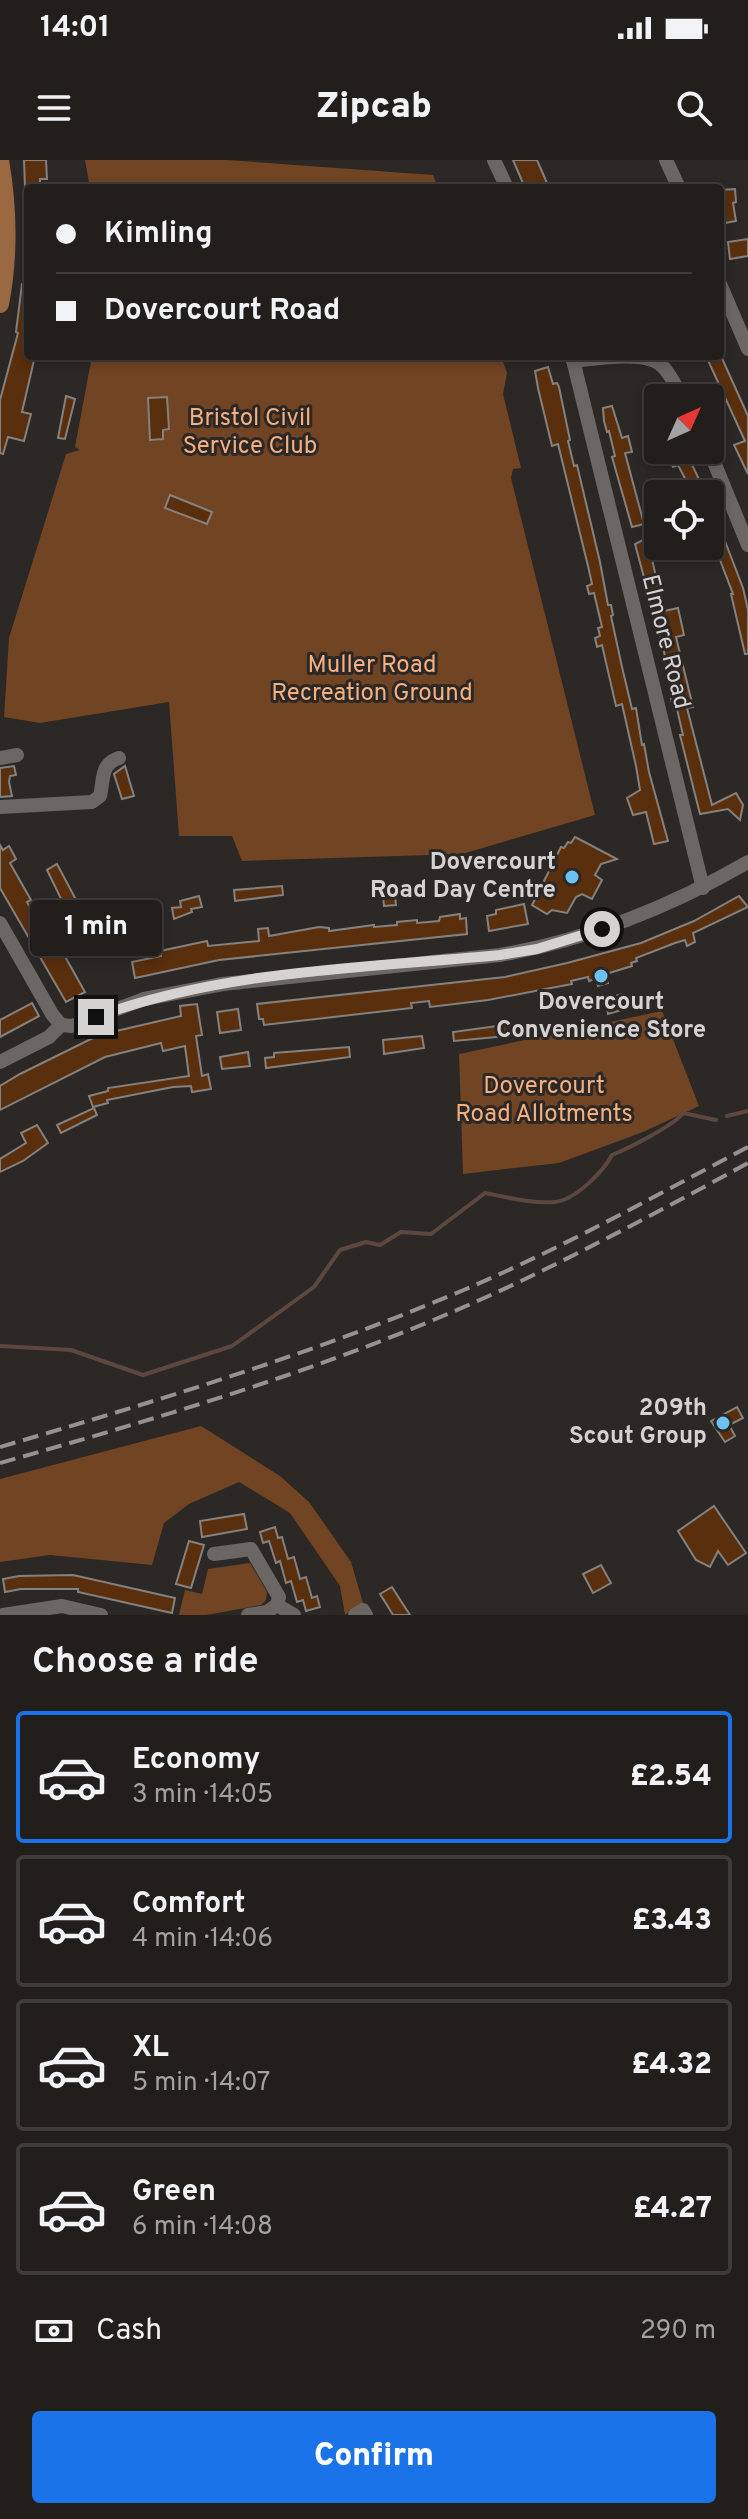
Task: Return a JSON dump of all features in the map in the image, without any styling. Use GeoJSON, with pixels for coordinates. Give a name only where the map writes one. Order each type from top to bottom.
{"type":"FeatureCollection","features":[{"type":"Feature","properties":{"kind":"main road"},"geometry":{"type":"LineString","coordinates":[[0,160],[6,217],[0,304]]}},
{"type":"Feature","properties":{"kind":"street"},"geometry":{"type":"LineString","coordinates":[[494,160],[505,184]]}},
{"type":"Feature","properties":{"kind":"street"},"geometry":{"type":"LineString","coordinates":[[666,160],[677,184]]}},
{"type":"Feature","properties":{"kind":"street"},"geometry":{"type":"LineString","coordinates":[[724,293],[748,349]]}},
{"type":"Feature","properties":{"kind":"street","name":"Elmore Road"},"geometry":{"type":"LineString","coordinates":[[572,360],[703,888]]}},
{"type":"Feature","properties":{"kind":"street"},"geometry":{"type":"LineString","coordinates":[[652,360],[666,370],[674,384]]}},
{"type":"Feature","properties":{"kind":"street"},"geometry":{"type":"LineString","coordinates":[[715,464],[748,545]]}},
{"type":"Feature","properties":{"kind":"street"},"geometry":{"type":"LineString","coordinates":[[0,758],[17,755]]}},
{"type":"Feature","properties":{"kind":"street"},"geometry":{"type":"LineString","coordinates":[[0,807],[92,802],[100,796],[105,768],[110,761],[119,758]]}},
{"type":"Feature","properties":{"kind":"street"},"geometry":{"type":"LineString","coordinates":[[0,923],[52,1014],[61,1025],[72,1026],[144,999],[223,984],[537,949],[630,919],[703,888],[748,862]]}},
{"type":"Feature","properties":{"kind":"street"},"geometry":{"type":"LineString","coordinates":[[0,1062],[49,1037],[61,1025]]}},
{"type":"Feature","properties":{"kind":"street"},"geometry":{"type":"LineString","coordinates":[[214,1554],[251,1549],[279,1597],[277,1605],[267,1612],[248,1615]]}},
{"type":"Feature","properties":{"kind":"street"},"geometry":{"type":"LineString","coordinates":[[277,1605],[294,1615]]}},
{"type":"Feature","properties":{"kind":"street"},"geometry":{"type":"LineString","coordinates":[[3,1615],[62,1606],[101,1615]]}},
{"type":"Feature","properties":{"kind":"street"},"geometry":{"type":"LineString","coordinates":[[355,1615],[363,1610],[366,1615]]}},
{"type":"Feature","properties":{"kind":"green space"},"geometry":{"type":"Polygon","coordinates":[[[85,160],[227,160],[433,175],[436,184],[89,184],[85,160]]]}},
{"type":"Feature","properties":{"kind":"green space","name":"Muller Road Recreation Ground"},"geometry":{"type":"Polygon","coordinates":[[[91,360],[502,360],[507,373],[503,394],[521,468],[513,469],[511,478],[595,815],[462,854],[242,861],[232,836],[179,836],[169,702],[40,723],[4,717],[9,638],[66,454],[80,450],[75,447],[91,360]]]}},
{"type":"Feature","properties":{"kind":"green space","name":"Dovercourt Road Allotments"},"geometry":{"type":"Polygon","coordinates":[[[662,1011],[699,1106],[643,1132],[559,1163],[463,1174],[459,1054],[662,1011]]]}},
{"type":"Feature","properties":{"kind":"green space"},"geometry":{"type":"Polygon","coordinates":[[[201,1426],[280,1476],[309,1502],[351,1562],[363,1603],[345,1615],[340,1586],[290,1513],[239,1482],[189,1504],[164,1523],[152,1565],[50,1555],[0,1562],[0,1479],[201,1426]]]}},
{"type":"Feature","properties":{"kind":"green space"},"geometry":{"type":"Polygon","coordinates":[[[250,1563],[267,1592],[266,1600],[261,1605],[206,1615],[179,1615],[185,1590],[202,1594],[208,1569],[250,1563]]]}},
{"type":"Feature","properties":{"kind":"building"},"geometry":{"type":"Polygon","coordinates":[[[24,160],[46,160],[47,179],[40,179],[40,184],[25,184],[24,160]]]}},
{"type":"Feature","properties":{"kind":"building"},"geometry":{"type":"Polygon","coordinates":[[[513,160],[537,160],[547,183],[523,184],[513,160]]]}},
{"type":"Feature","properties":{"kind":"building"},"geometry":{"type":"Polygon","coordinates":[[[735,189],[736,202],[733,203],[736,221],[725,223],[724,190],[735,189]]]}},
{"type":"Feature","properties":{"kind":"building"},"geometry":{"type":"Polygon","coordinates":[[[748,239],[748,256],[730,259],[728,242],[748,239]]]}},
{"type":"Feature","properties":{"kind":"building"},"geometry":{"type":"Polygon","coordinates":[[[24,284],[24,360],[34,360],[22,412],[31,414],[24,441],[8,437],[3,454],[0,453],[0,400],[24,284]]]}},
{"type":"Feature","properties":{"kind":"building"},"geometry":{"type":"Polygon","coordinates":[[[708,360],[723,360],[748,416],[748,474],[734,445],[745,441],[724,395],[724,384],[719,384],[708,360]]]}},
{"type":"Feature","properties":{"kind":"building"},"geometry":{"type":"Polygon","coordinates":[[[548,367],[553,384],[557,383],[559,387],[568,441],[574,466],[577,465],[608,605],[611,605],[632,709],[636,708],[642,745],[668,841],[654,844],[646,812],[633,815],[627,798],[640,790],[636,766],[622,704],[616,706],[602,645],[597,647],[595,638],[600,636],[598,628],[602,627],[594,593],[589,594],[587,586],[592,584],[558,444],[552,446],[538,388],[535,371],[548,367]]]}},
{"type":"Feature","properties":{"kind":"building"},"geometry":{"type":"Polygon","coordinates":[[[66,396],[75,399],[65,439],[58,438],[66,396]]]}},
{"type":"Feature","properties":{"kind":"building"},"geometry":{"type":"Polygon","coordinates":[[[167,397],[169,429],[163,430],[163,439],[150,440],[148,398],[167,397]]]}},
{"type":"Feature","properties":{"kind":"building"},"geometry":{"type":"Polygon","coordinates":[[[612,406],[622,438],[628,436],[632,452],[625,453],[644,524],[632,527],[612,457],[615,456],[603,408],[612,406]]]}},
{"type":"Feature","properties":{"kind":"building"},"geometry":{"type":"Polygon","coordinates":[[[672,464],[692,464],[699,480],[686,480],[678,465],[673,467],[672,464]]]}},
{"type":"Feature","properties":{"kind":"building"},"geometry":{"type":"Polygon","coordinates":[[[170,495],[212,512],[207,524],[165,508],[170,495]]]}},
{"type":"Feature","properties":{"kind":"building"},"geometry":{"type":"Polygon","coordinates":[[[724,539],[748,610],[748,654],[745,654],[733,594],[720,560],[724,560],[724,539]]]}},
{"type":"Feature","properties":{"kind":"building"},"geometry":{"type":"Polygon","coordinates":[[[644,540],[644,560],[652,560],[664,611],[678,608],[684,635],[676,637],[693,707],[687,708],[712,805],[736,793],[743,805],[740,820],[728,809],[700,814],[680,735],[683,735],[677,709],[674,710],[671,699],[675,698],[653,606],[649,607],[635,544],[644,540]]]}},
{"type":"Feature","properties":{"kind":"building"},"geometry":{"type":"Polygon","coordinates":[[[14,766],[16,775],[10,776],[9,782],[12,796],[0,797],[0,768],[14,766]]]}},
{"type":"Feature","properties":{"kind":"building"},"geometry":{"type":"Polygon","coordinates":[[[125,766],[134,796],[122,799],[114,774],[125,766]]]}},
{"type":"Feature","properties":{"kind":"building","name":"Dovercourt Road Day Centre"},"geometry":{"type":"Polygon","coordinates":[[[575,837],[617,859],[601,864],[595,875],[602,880],[592,899],[582,894],[576,897],[567,913],[552,910],[547,914],[532,905],[561,847],[571,843],[575,837]]]}},
{"type":"Feature","properties":{"kind":"building"},"geometry":{"type":"Polygon","coordinates":[[[0,845],[3,850],[9,846],[16,859],[10,863],[31,900],[27,902],[35,918],[40,915],[48,929],[44,931],[58,956],[63,953],[85,992],[66,1002],[0,888],[0,845]]]}},
{"type":"Feature","properties":{"kind":"building"},"geometry":{"type":"Polygon","coordinates":[[[57,864],[82,911],[64,921],[60,912],[66,909],[47,870],[57,864]]]}},
{"type":"Feature","properties":{"kind":"building"},"geometry":{"type":"Polygon","coordinates":[[[382,885],[403,885],[405,895],[395,896],[396,905],[384,906],[382,885]]]}},
{"type":"Feature","properties":{"kind":"building"},"geometry":{"type":"Polygon","coordinates":[[[282,886],[283,895],[235,901],[234,890],[282,886]]]}},
{"type":"Feature","properties":{"kind":"building"},"geometry":{"type":"Polygon","coordinates":[[[199,896],[202,907],[191,909],[192,912],[174,919],[172,908],[181,907],[180,901],[199,896]]]}},
{"type":"Feature","properties":{"kind":"building"},"geometry":{"type":"Polygon","coordinates":[[[739,896],[748,907],[693,933],[695,942],[687,946],[685,940],[636,958],[632,966],[606,974],[608,983],[598,986],[596,979],[589,981],[588,977],[571,981],[572,984],[488,1000],[430,1007],[429,1001],[411,1003],[412,1008],[264,1025],[263,1019],[259,1019],[257,1004],[505,977],[567,963],[641,943],[694,921],[739,896]]]}},
{"type":"Feature","properties":{"kind":"building"},"geometry":{"type":"Polygon","coordinates":[[[524,904],[528,924],[489,931],[487,916],[496,914],[496,910],[524,904]]]}},
{"type":"Feature","properties":{"kind":"building"},"geometry":{"type":"Polygon","coordinates":[[[460,914],[460,919],[466,918],[467,934],[219,960],[135,978],[132,962],[161,956],[160,951],[207,941],[208,946],[259,941],[258,929],[268,928],[269,936],[319,927],[329,928],[329,931],[397,925],[397,922],[417,920],[417,923],[439,921],[440,917],[460,914]]]}},
{"type":"Feature","properties":{"kind":"building"},"geometry":{"type":"Polygon","coordinates":[[[622,994],[624,999],[636,996],[638,1005],[608,1014],[606,999],[622,994]]]}},
{"type":"Feature","properties":{"kind":"building"},"geometry":{"type":"Polygon","coordinates":[[[32,1003],[39,1016],[0,1037],[0,1020],[32,1003]]]}},
{"type":"Feature","properties":{"kind":"building"},"geometry":{"type":"Polygon","coordinates":[[[197,1004],[202,1035],[196,1036],[202,1076],[208,1074],[211,1089],[192,1092],[191,1086],[173,1087],[107,1100],[108,1103],[93,1107],[89,1096],[108,1091],[108,1088],[189,1076],[185,1046],[163,1051],[161,1043],[105,1057],[0,1110],[0,1086],[20,1074],[99,1035],[181,1016],[180,1006],[197,1004]]]}},
{"type":"Feature","properties":{"kind":"building"},"geometry":{"type":"Polygon","coordinates":[[[238,1009],[241,1030],[220,1033],[217,1012],[238,1009]]]}},
{"type":"Feature","properties":{"kind":"building"},"geometry":{"type":"Polygon","coordinates":[[[519,1023],[519,1026],[528,1025],[530,1034],[454,1041],[453,1032],[519,1023]]]}},
{"type":"Feature","properties":{"kind":"building"},"geometry":{"type":"Polygon","coordinates":[[[422,1036],[424,1048],[384,1054],[383,1040],[422,1036]]]}},
{"type":"Feature","properties":{"kind":"building"},"geometry":{"type":"Polygon","coordinates":[[[349,1047],[350,1057],[266,1068],[265,1058],[274,1057],[274,1053],[349,1047]]]}},
{"type":"Feature","properties":{"kind":"building"},"geometry":{"type":"Polygon","coordinates":[[[248,1052],[250,1066],[222,1069],[220,1057],[248,1052]]]}},
{"type":"Feature","properties":{"kind":"building"},"geometry":{"type":"Polygon","coordinates":[[[94,1108],[97,1115],[61,1133],[57,1125],[94,1108]]]}},
{"type":"Feature","properties":{"kind":"building"},"geometry":{"type":"Polygon","coordinates":[[[37,1125],[48,1143],[23,1161],[0,1172],[0,1159],[26,1143],[21,1133],[37,1125]]]}},
{"type":"Feature","properties":{"kind":"building","name":"209th Scout Group"},"geometry":{"type":"Polygon","coordinates":[[[737,1407],[743,1418],[729,1425],[735,1436],[725,1442],[711,1421],[737,1407]]]}},
{"type":"Feature","properties":{"kind":"building"},"geometry":{"type":"Polygon","coordinates":[[[714,1506],[746,1553],[728,1565],[718,1551],[710,1567],[696,1560],[678,1531],[714,1506]]]}},
{"type":"Feature","properties":{"kind":"building"},"geometry":{"type":"Polygon","coordinates":[[[244,1514],[247,1529],[202,1537],[200,1521],[244,1514]]]}},
{"type":"Feature","properties":{"kind":"building"},"geometry":{"type":"Polygon","coordinates":[[[275,1527],[278,1538],[282,1537],[288,1559],[294,1557],[300,1579],[306,1577],[312,1598],[317,1596],[320,1607],[306,1611],[303,1600],[297,1602],[291,1581],[286,1583],[280,1561],[276,1563],[269,1541],[263,1543],[260,1532],[275,1527]]]}},
{"type":"Feature","properties":{"kind":"building"},"geometry":{"type":"Polygon","coordinates":[[[189,1541],[204,1545],[191,1588],[176,1584],[189,1541]]]}},
{"type":"Feature","properties":{"kind":"building"},"geometry":{"type":"Polygon","coordinates":[[[601,1565],[611,1583],[593,1593],[583,1574],[601,1565]]]}},
{"type":"Feature","properties":{"kind":"building"},"geometry":{"type":"Polygon","coordinates":[[[73,1575],[175,1598],[172,1613],[78,1592],[78,1589],[5,1592],[3,1579],[73,1575]]]}},
{"type":"Feature","properties":{"kind":"building"},"geometry":{"type":"Polygon","coordinates":[[[392,1587],[410,1615],[393,1615],[380,1594],[392,1587]]]}},
{"type":"Feature","properties":{"kind":"waterway"},"geometry":{"type":"LineString","coordinates":[[727,1116],[748,1111]]}},
{"type":"Feature","properties":{"kind":"waterway"},"geometry":{"type":"LineString","coordinates":[[0,1346],[71,1350],[143,1375],[232,1346],[314,1287],[340,1250],[366,1242],[380,1245],[401,1232],[431,1234],[485,1193],[538,1202],[563,1200],[588,1184],[612,1155],[661,1130],[683,1113],[716,1120]]}},
{"type":"Feature","properties":{"kind":"railway"},"geometry":{"type":"LineString","coordinates":[[0,1447],[235,1375],[409,1312],[537,1256],[748,1147]]}},
{"type":"Feature","properties":{"kind":"railway"},"geometry":{"type":"LineString","coordinates":[[0,1463],[265,1383],[394,1336],[550,1267],[748,1163]]}},
{"type":"Feature","properties":{"kind":"place","name":"Dovercourt Road Day Centre"},"geometry":{"type":"Point","coordinates":[572,877]}},
{"type":"Feature","properties":{"kind":"place","name":"Dovercourt Convenience Store"},"geometry":{"type":"Point","coordinates":[601,976]}},
{"type":"Feature","properties":{"kind":"place","name":"209th Scout Group"},"geometry":{"type":"Point","coordinates":[723,1423]}},
{"type":"Feature","properties":{"kind":"route"},"geometry":{"type":"LineString","coordinates":[[96,1017],[144,999],[223,984],[500,955],[537,949],[602,929]]}},
{"type":"Feature","properties":{"kind":"park label","name":"Bristol Civil Service Club"},"geometry":{"type":"Point","coordinates":[250,433]}}]}
